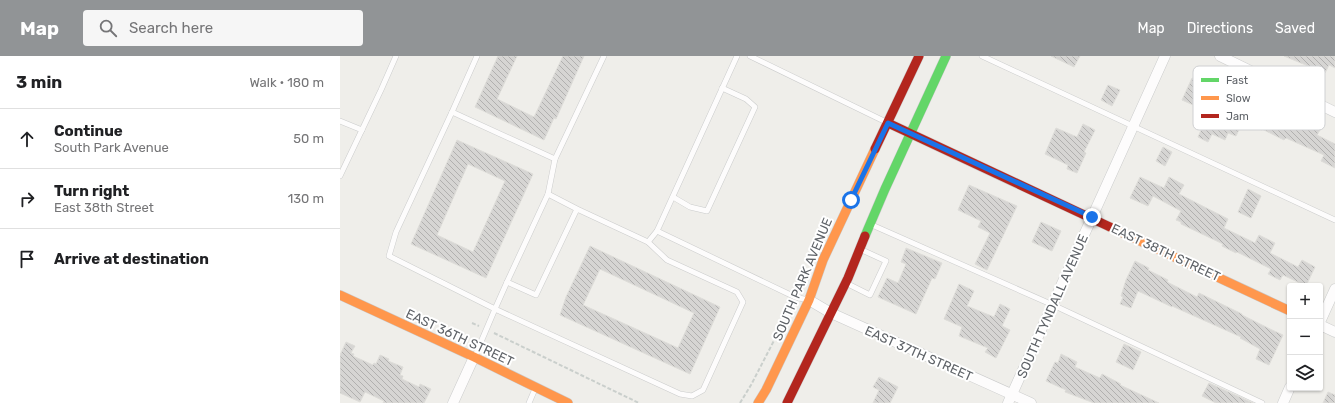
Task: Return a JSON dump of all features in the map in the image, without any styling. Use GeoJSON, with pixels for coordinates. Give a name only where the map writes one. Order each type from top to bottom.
{"type":"FeatureCollection","features":[{"type":"Feature","properties":{"kind":"main road","name":"SOUTH PARK AVENUE"},"geometry":{"type":"LineString","coordinates":[[758,403],[770,384],[809,300],[823,260],[919,56]]}},
{"type":"Feature","properties":{"kind":"main road"},"geometry":{"type":"LineString","coordinates":[[791,402],[846,283],[910,133],[946,56]]}},
{"type":"Feature","properties":{"kind":"main road","name":"EAST 38TH STREET"},"geometry":{"type":"LineString","coordinates":[[888,123],[1092,217],[1287,310]]}},
{"type":"Feature","properties":{"kind":"main road","name":"EAST 36TH STREET"},"geometry":{"type":"LineString","coordinates":[[340,295],[474,357],[568,403]]}},
{"type":"Feature","properties":{"kind":"street","name":"SOUTH TYNDALL AVENUE"},"geometry":{"type":"LineString","coordinates":[[1010,399],[1165,56]]}},
{"type":"Feature","properties":{"kind":"street"},"geometry":{"type":"LineString","coordinates":[[1220,56],[1241,66]]}},
{"type":"Feature","properties":{"kind":"street"},"geometry":{"type":"LineString","coordinates":[[1325,107],[1335,112]]}},
{"type":"Feature","properties":{"kind":"street"},"geometry":{"type":"LineString","coordinates":[[1321,319],[1335,289]]}},
{"type":"Feature","properties":{"kind":"street","name":"EAST 37TH STREET"},"geometry":{"type":"LineString","coordinates":[[809,300],[831,313],[1010,399],[1031,403]]}},
{"type":"Feature","properties":{"kind":"street"},"geometry":{"type":"LineString","coordinates":[[1323,326],[1335,332]]}},
{"type":"Feature","properties":{"kind":"street"},"geometry":{"type":"LineString","coordinates":[[453,403],[474,357]]}},
{"type":"Feature","properties":{"kind":"street"},"geometry":{"type":"LineString","coordinates":[[1282,403],[1288,391]]}},
{"type":"Feature","properties":{"kind":"lane"},"geometry":{"type":"LineString","coordinates":[[340,176],[396,56]]}},
{"type":"Feature","properties":{"kind":"lane"},"geometry":{"type":"LineString","coordinates":[[477,56],[396,232],[389,256],[495,309],[680,394],[692,396],[703,390],[743,302],[737,292],[667,260],[648,242],[548,194]]}},
{"type":"Feature","properties":{"kind":"lane"},"geometry":{"type":"LineString","coordinates":[[474,357],[548,194],[555,159],[604,56]]}},
{"type":"Feature","properties":{"kind":"lane"},"geometry":{"type":"LineString","coordinates":[[648,242],[657,231],[737,56]]}},
{"type":"Feature","properties":{"kind":"lane"},"geometry":{"type":"LineString","coordinates":[[750,56],[888,123]]}},
{"type":"Feature","properties":{"kind":"lane"},"geometry":{"type":"LineString","coordinates":[[982,56],[1335,220]]}},
{"type":"Feature","properties":{"kind":"lane"},"geometry":{"type":"LineString","coordinates":[[673,197],[690,208],[707,211],[755,108],[746,99],[722,88]]}},
{"type":"Feature","properties":{"kind":"lane"},"geometry":{"type":"LineString","coordinates":[[452,112],[555,159]]}},
{"type":"Feature","properties":{"kind":"lane"},"geometry":{"type":"LineString","coordinates":[[340,121],[362,130]]}},
{"type":"Feature","properties":{"kind":"lane"},"geometry":{"type":"LineString","coordinates":[[507,282],[536,295],[577,209]]}},
{"type":"Feature","properties":{"kind":"lane"},"geometry":{"type":"LineString","coordinates":[[870,224],[1053,304],[1262,403]]}},
{"type":"Feature","properties":{"kind":"lane"},"geometry":{"type":"LineString","coordinates":[[657,231],[795,297],[809,300]]}},
{"type":"Feature","properties":{"kind":"lane"},"geometry":{"type":"LineString","coordinates":[[846,283],[870,295],[886,261],[860,249]]}},
{"type":"Feature","properties":{"kind":"lane"},"geometry":{"type":"LineString","coordinates":[[529,403],[536,387]]}},
{"type":"Feature","properties":{"kind":"path"},"geometry":{"type":"LineString","coordinates":[[499,335],[639,403]]}},
{"type":"Feature","properties":{"kind":"building"},"geometry":{"type":"Polygon","coordinates":[[[498,56],[517,56],[497,99],[534,117],[563,56],[584,56],[556,119],[554,118],[544,140],[475,107],[498,56]]]}},
{"type":"Feature","properties":{"kind":"building"},"geometry":{"type":"Polygon","coordinates":[[[1051,56],[1080,56],[1074,67],[1051,56]]]}},
{"type":"Feature","properties":{"kind":"building"},"geometry":{"type":"Polygon","coordinates":[[[1284,56],[1335,56],[1335,68],[1329,65],[1325,73],[1325,66],[1308,66],[1284,56]]]}},
{"type":"Feature","properties":{"kind":"building"},"geometry":{"type":"Polygon","coordinates":[[[1192,78],[1193,78],[1193,105],[1182,100],[1192,78]]]}},
{"type":"Feature","properties":{"kind":"building"},"geometry":{"type":"Polygon","coordinates":[[[1108,85],[1120,90],[1112,106],[1101,100],[1108,85]]]}},
{"type":"Feature","properties":{"kind":"building"},"geometry":{"type":"Polygon","coordinates":[[[1083,124],[1095,130],[1084,152],[1086,153],[1077,173],[1067,169],[1068,165],[1045,154],[1056,128],[1077,137],[1083,124]]]}},
{"type":"Feature","properties":{"kind":"building"},"geometry":{"type":"Polygon","coordinates":[[[1201,130],[1239,130],[1236,136],[1228,133],[1225,140],[1212,134],[1208,142],[1198,137],[1201,130]]]}},
{"type":"Feature","properties":{"kind":"building"},"geometry":{"type":"Polygon","coordinates":[[[1264,130],[1320,130],[1317,135],[1335,144],[1335,168],[1321,161],[1324,155],[1286,138],[1284,140],[1264,130]]]}},
{"type":"Feature","properties":{"kind":"building"},"geometry":{"type":"Polygon","coordinates":[[[457,140],[533,174],[486,278],[411,244],[457,140]],[[468,164],[437,235],[473,252],[505,181],[468,164]]]}},
{"type":"Feature","properties":{"kind":"building"},"geometry":{"type":"Polygon","coordinates":[[[1163,147],[1172,152],[1165,166],[1156,161],[1163,147]]]}},
{"type":"Feature","properties":{"kind":"building"},"geometry":{"type":"Polygon","coordinates":[[[1140,177],[1164,188],[1169,177],[1184,185],[1179,194],[1228,219],[1224,228],[1255,243],[1259,235],[1275,243],[1270,253],[1298,267],[1302,260],[1315,267],[1307,283],[1300,283],[1283,275],[1280,280],[1268,274],[1271,269],[1222,246],[1223,244],[1181,224],[1181,222],[1176,220],[1181,211],[1153,196],[1148,206],[1130,198],[1140,177]]]}},
{"type":"Feature","properties":{"kind":"building"},"geometry":{"type":"Polygon","coordinates":[[[969,185],[1017,206],[987,270],[975,264],[990,233],[978,227],[981,221],[958,210],[969,185]]]}},
{"type":"Feature","properties":{"kind":"building"},"geometry":{"type":"Polygon","coordinates":[[[1248,189],[1261,196],[1251,218],[1238,212],[1248,189]]]}},
{"type":"Feature","properties":{"kind":"building"},"geometry":{"type":"Polygon","coordinates":[[[1041,222],[1061,231],[1052,251],[1032,242],[1041,222]]]}},
{"type":"Feature","properties":{"kind":"building"},"geometry":{"type":"Polygon","coordinates":[[[590,246],[720,307],[690,374],[560,315],[566,297],[590,246]],[[600,269],[583,305],[678,348],[694,313],[600,269]]]}},
{"type":"Feature","properties":{"kind":"building"},"geometry":{"type":"Polygon","coordinates":[[[906,248],[942,263],[935,279],[932,278],[916,314],[878,297],[887,278],[898,283],[906,264],[901,262],[906,248]]]}},
{"type":"Feature","properties":{"kind":"building"},"geometry":{"type":"Polygon","coordinates":[[[1135,261],[1149,268],[1148,270],[1168,280],[1167,282],[1197,297],[1199,293],[1283,335],[1269,365],[1256,359],[1260,349],[1240,338],[1241,337],[1138,291],[1131,308],[1120,304],[1123,297],[1121,296],[1126,280],[1135,261]]]}},
{"type":"Feature","properties":{"kind":"building"},"geometry":{"type":"Polygon","coordinates":[[[959,284],[974,291],[967,306],[994,317],[1000,304],[1010,309],[1002,326],[1010,330],[996,358],[985,352],[988,348],[959,336],[962,327],[944,319],[959,284]]]}},
{"type":"Feature","properties":{"kind":"building"},"geometry":{"type":"Polygon","coordinates":[[[346,342],[355,346],[351,353],[354,354],[353,356],[373,365],[374,363],[376,364],[380,355],[389,359],[388,361],[403,367],[400,375],[403,376],[402,379],[419,387],[420,384],[431,389],[424,403],[383,403],[384,401],[365,392],[360,402],[340,393],[340,355],[346,342]]]}},
{"type":"Feature","properties":{"kind":"building"},"geometry":{"type":"Polygon","coordinates":[[[1124,344],[1141,352],[1133,370],[1116,362],[1124,344]]]}},
{"type":"Feature","properties":{"kind":"building"},"geometry":{"type":"Polygon","coordinates":[[[1061,354],[1077,362],[1075,367],[1100,378],[1102,374],[1121,384],[1120,385],[1159,403],[1094,403],[1065,392],[1066,390],[1046,381],[1055,362],[1058,363],[1061,354]]]}},
{"type":"Feature","properties":{"kind":"building"},"geometry":{"type":"Polygon","coordinates":[[[879,377],[898,387],[890,403],[873,403],[879,390],[873,387],[879,377]]]}},
{"type":"Feature","properties":{"kind":"building"},"geometry":{"type":"Polygon","coordinates":[[[1209,383],[1253,403],[1216,403],[1202,396],[1209,383]]]}},
{"type":"Feature","properties":{"kind":"building"},"geometry":{"type":"Polygon","coordinates":[[[1328,392],[1335,395],[1335,403],[1323,403],[1328,392]]]}},
{"type":"Feature","properties":{"kind":"traffic: fast"},"geometry":{"type":"LineString","coordinates":[[865,236],[946,56]]}},
{"type":"Feature","properties":{"kind":"traffic: slow"},"geometry":{"type":"LineString","coordinates":[[758,403],[766,390],[809,300],[823,260],[875,149]]}},
{"type":"Feature","properties":{"kind":"traffic: slow"},"geometry":{"type":"LineString","coordinates":[[1110,227],[1287,310]]}},
{"type":"Feature","properties":{"kind":"traffic: slow"},"geometry":{"type":"LineString","coordinates":[[340,295],[474,357],[568,403]]}},
{"type":"Feature","properties":{"kind":"traffic: jam"},"geometry":{"type":"LineString","coordinates":[[875,149],[919,56]]}},
{"type":"Feature","properties":{"kind":"traffic: jam"},"geometry":{"type":"LineString","coordinates":[[888,123],[1110,227]]}},
{"type":"Feature","properties":{"kind":"traffic: jam"},"geometry":{"type":"LineString","coordinates":[[787,403],[848,278],[865,236]]}},
{"type":"Feature","properties":{"kind":"route"},"geometry":{"type":"LineString","coordinates":[[851,200],[888,123],[1092,217]]}}]}
